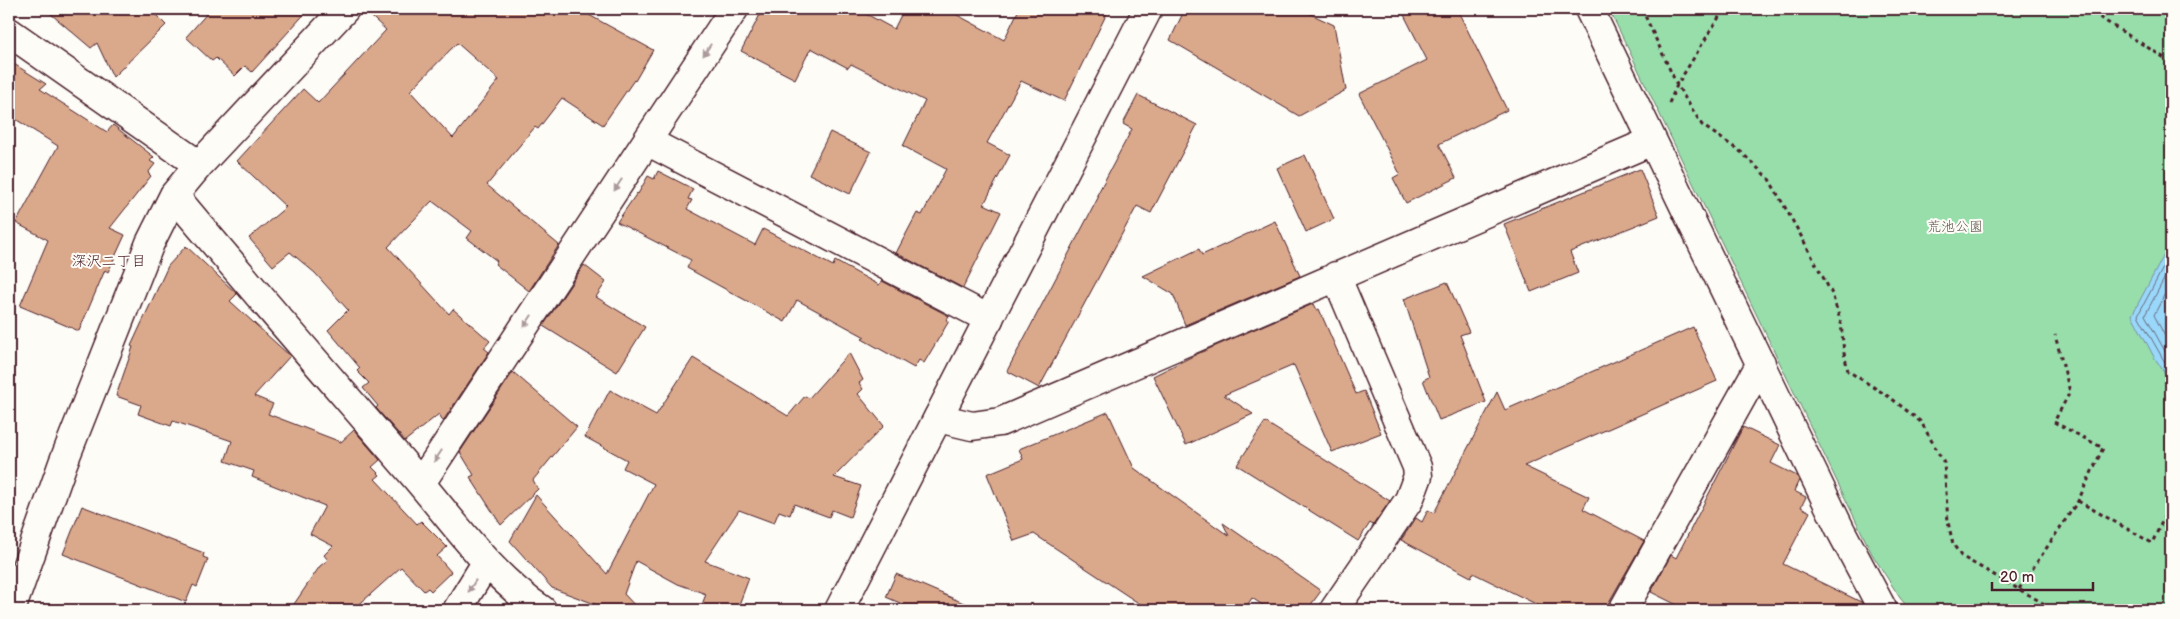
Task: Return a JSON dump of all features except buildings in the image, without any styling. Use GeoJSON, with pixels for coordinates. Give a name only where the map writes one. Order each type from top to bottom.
{"type":"FeatureCollection","features":[{"type":"Feature","properties":{"kind":"street"},"geometry":{"type":"LineString","coordinates":[[10,610],[63,463],[150,243],[174,195],[199,165],[345,9]]}},
{"type":"Feature","properties":{"kind":"street"},"geometry":{"type":"LineString","coordinates":[[421,483],[734,9]]}},
{"type":"Feature","properties":{"kind":"street"},"geometry":{"type":"LineString","coordinates":[[839,610],[1148,9]]}},
{"type":"Feature","properties":{"kind":"street"},"geometry":{"type":"LineString","coordinates":[[1589,9],[1841,531],[1883,610]]}},
{"type":"Feature","properties":{"kind":"street"},"geometry":{"type":"LineString","coordinates":[[9,32],[199,165]]}},
{"type":"Feature","properties":{"kind":"street"},"geometry":{"type":"LineString","coordinates":[[647,141],[989,319]]}},
{"type":"Feature","properties":{"kind":"street"},"geometry":{"type":"LineString","coordinates":[[938,418],[972,426],[1000,422],[1046,404],[1336,276],[1652,141]]}},
{"type":"Feature","properties":{"kind":"street"},"geometry":{"type":"LineString","coordinates":[[174,195],[421,483],[486,563],[523,597],[542,610]]}},
{"type":"Feature","properties":{"kind":"street"},"geometry":{"type":"LineString","coordinates":[[1334,610],[1409,500],[1418,476],[1418,467],[1336,276]]}},
{"type":"Feature","properties":{"kind":"street"},"geometry":{"type":"LineString","coordinates":[[1623,610],[1761,363]]}},
{"type":"Feature","properties":{"kind":"street"},"geometry":{"type":"LineString","coordinates":[[457,610],[486,563]]}},
{"type":"Feature","properties":{"kind":"path"},"geometry":{"type":"LineString","coordinates":[[1642,9],[1677,85],[1702,125],[1741,152],[1769,179],[1832,294],[1841,323],[1844,354],[1848,371],[1891,398],[1921,422],[1944,463],[1948,522],[1953,544],[1961,556],[2055,610]]}},
{"type":"Feature","properties":{"kind":"path"},"geometry":{"type":"LineString","coordinates":[[1666,108],[1677,85],[1724,9]]}},
{"type":"Feature","properties":{"kind":"path"},"geometry":{"type":"LineString","coordinates":[[2086,9],[2171,62]]}},
{"type":"Feature","properties":{"kind":"path"},"geometry":{"type":"LineString","coordinates":[[2019,589],[2078,501],[2103,448],[2054,422],[2070,392],[2055,335]]}},
{"type":"Feature","properties":{"kind":"path"},"geometry":{"type":"LineString","coordinates":[[2078,501],[2152,543],[2168,509],[2171,510]]}},
{"type":"Feature","properties":{"kind":"green space","name":"荒池公園"},"geometry":{"type":"Polygon","coordinates":[[[1609,9],[2165,9],[2171,14],[2171,610],[1910,610],[1900,598],[1872,554],[1609,9]]]}},
{"type":"Feature","properties":{"kind":"water"},"geometry":{"type":"Polygon","coordinates":[[[2171,242],[2171,382],[2154,357],[2132,315],[2171,242]]]}},
{"type":"Feature","properties":{"kind":"district","name":"深沢二丁目"},"geometry":{"type":"Point","coordinates":[109,261]}}]}
